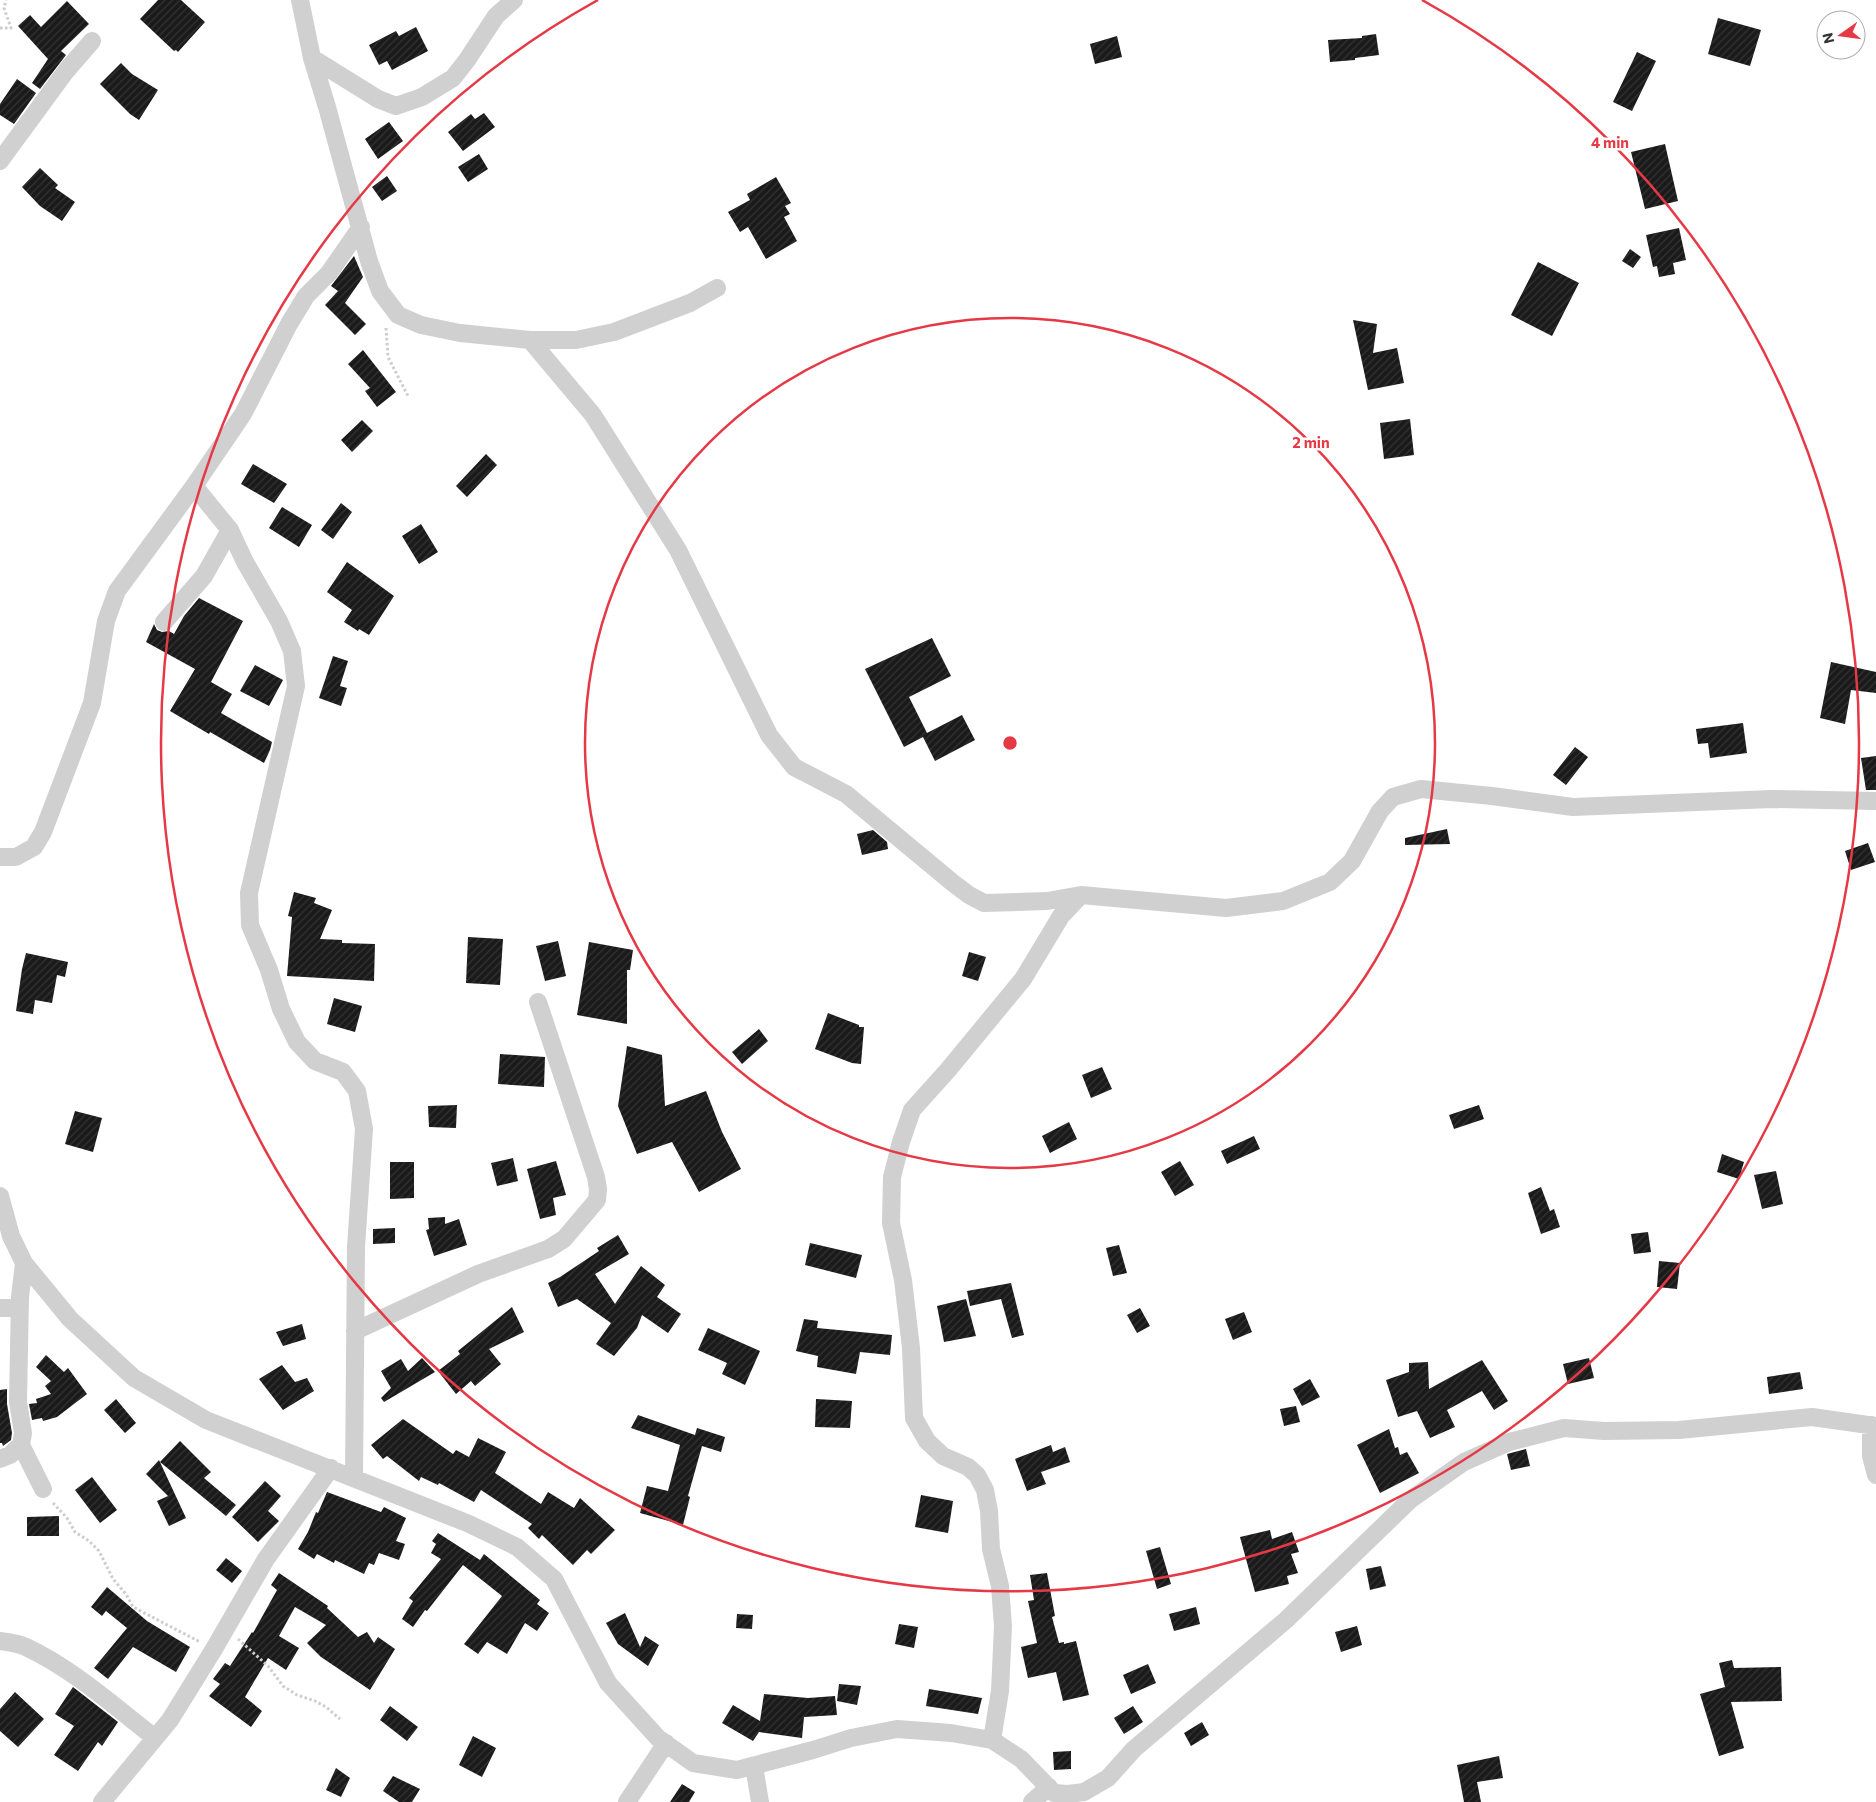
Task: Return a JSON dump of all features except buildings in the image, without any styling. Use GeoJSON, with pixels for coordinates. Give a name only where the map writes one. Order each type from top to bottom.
{"type":"FeatureCollection","features":[{"type":"Feature","properties":{"kind":"street"},"geometry":{"type":"LineString","coordinates":[[300,0],[312,58],[380,292],[398,314],[421,325],[460,333],[530,340],[576,340],[614,332],[690,303],[717,288]]}},
{"type":"Feature","properties":{"kind":"street"},"geometry":{"type":"LineString","coordinates":[[312,58],[378,100],[396,106],[422,97],[453,78],[496,16],[514,0]]}},
{"type":"Feature","properties":{"kind":"street"},"geometry":{"type":"LineString","coordinates":[[0,161],[66,71],[92,41]]}},
{"type":"Feature","properties":{"kind":"street"},"geometry":{"type":"LineString","coordinates":[[0,858],[16,856],[34,847],[43,832],[92,703],[106,621],[117,591],[194,486],[243,414],[289,324],[306,296],[329,273],[361,227]]}},
{"type":"Feature","properties":{"kind":"street"},"geometry":{"type":"LineString","coordinates":[[530,340],[593,415],[678,550],[769,735],[794,767],[846,794],[953,883],[984,903],[1048,901],[1081,895],[1226,908],[1283,901],[1330,882],[1352,861],[1380,811],[1393,797],[1421,789],[1573,807],[1772,800],[1876,801]]}},
{"type":"Feature","properties":{"kind":"street"},"geometry":{"type":"LineString","coordinates":[[194,486],[230,530],[245,562],[279,621],[292,651],[296,686],[249,893],[250,925],[281,1009],[297,1042],[315,1061],[343,1072],[356,1091],[364,1129],[356,1247],[354,1477]]}},
{"type":"Feature","properties":{"kind":"street"},"geometry":{"type":"LineString","coordinates":[[164,622],[204,576],[230,530]]}},
{"type":"Feature","properties":{"kind":"street"},"geometry":{"type":"LineString","coordinates":[[992,1740],[1000,1691],[1003,1626],[1000,1586],[991,1549],[989,1511],[985,1490],[977,1475],[968,1467],[943,1456],[927,1441],[914,1418],[911,1348],[903,1280],[890,1223],[892,1177],[912,1110],[948,1070],[1023,979],[1061,916],[1081,895]]}},
{"type":"Feature","properties":{"kind":"street"},"geometry":{"type":"LineString","coordinates":[[355,1331],[478,1274],[548,1249],[564,1238],[597,1200],[596,1177],[538,1002]]}},
{"type":"Feature","properties":{"kind":"street"},"geometry":{"type":"LineString","coordinates":[[0,1196],[11,1236],[24,1263],[70,1320],[134,1378],[206,1420],[354,1477],[466,1523],[517,1547],[554,1580],[608,1683],[658,1738],[693,1763],[737,1770],[851,1738],[897,1729],[992,1740],[1021,1759],[1054,1793],[1084,1792],[1108,1778],[1134,1749],[1286,1620],[1410,1500],[1464,1462],[1509,1442],[1564,1428],[1604,1431],[1679,1430],[1812,1418],[1873,1425],[1871,1456],[1876,1475]]}},
{"type":"Feature","properties":{"kind":"street"},"geometry":{"type":"LineString","coordinates":[[24,1263],[20,1308],[18,1402],[23,1433],[21,1445],[43,1489]]}},
{"type":"Feature","properties":{"kind":"street"},"geometry":{"type":"LineString","coordinates":[[0,1308],[20,1308]]}},
{"type":"Feature","properties":{"kind":"street"},"geometry":{"type":"LineString","coordinates":[[0,1459],[10,1455],[21,1445]]}},
{"type":"Feature","properties":{"kind":"street"},"geometry":{"type":"LineString","coordinates":[[102,1802],[170,1720],[214,1649],[266,1558],[331,1468]]}},
{"type":"Feature","properties":{"kind":"street"},"geometry":{"type":"LineString","coordinates":[[0,1640],[24,1646],[54,1662],[155,1738]]}},
{"type":"Feature","properties":{"kind":"street"},"geometry":{"type":"LineString","coordinates":[[627,1802],[666,1743]]}},
{"type":"Feature","properties":{"kind":"street"},"geometry":{"type":"LineString","coordinates":[[754,1766],[760,1802]]}},
{"type":"Feature","properties":{"kind":"street"},"geometry":{"type":"LineString","coordinates":[[1032,1802],[1048,1787]]}},
{"type":"Feature","properties":{"kind":"path"},"geometry":{"type":"LineString","coordinates":[[0,28],[11,28],[4,8],[6,0]]}},
{"type":"Feature","properties":{"kind":"path"},"geometry":{"type":"LineString","coordinates":[[388,302],[386,335],[388,357],[408,396]]}},
{"type":"Feature","properties":{"kind":"path"},"geometry":{"type":"LineString","coordinates":[[43,1489],[67,1518],[75,1532],[89,1541],[99,1551],[113,1579],[126,1594],[133,1607],[214,1649]]}},
{"type":"Feature","properties":{"kind":"path"},"geometry":{"type":"LineString","coordinates":[[227,1624],[239,1640],[268,1666],[283,1686],[297,1695],[326,1707],[340,1719]]}}]}
